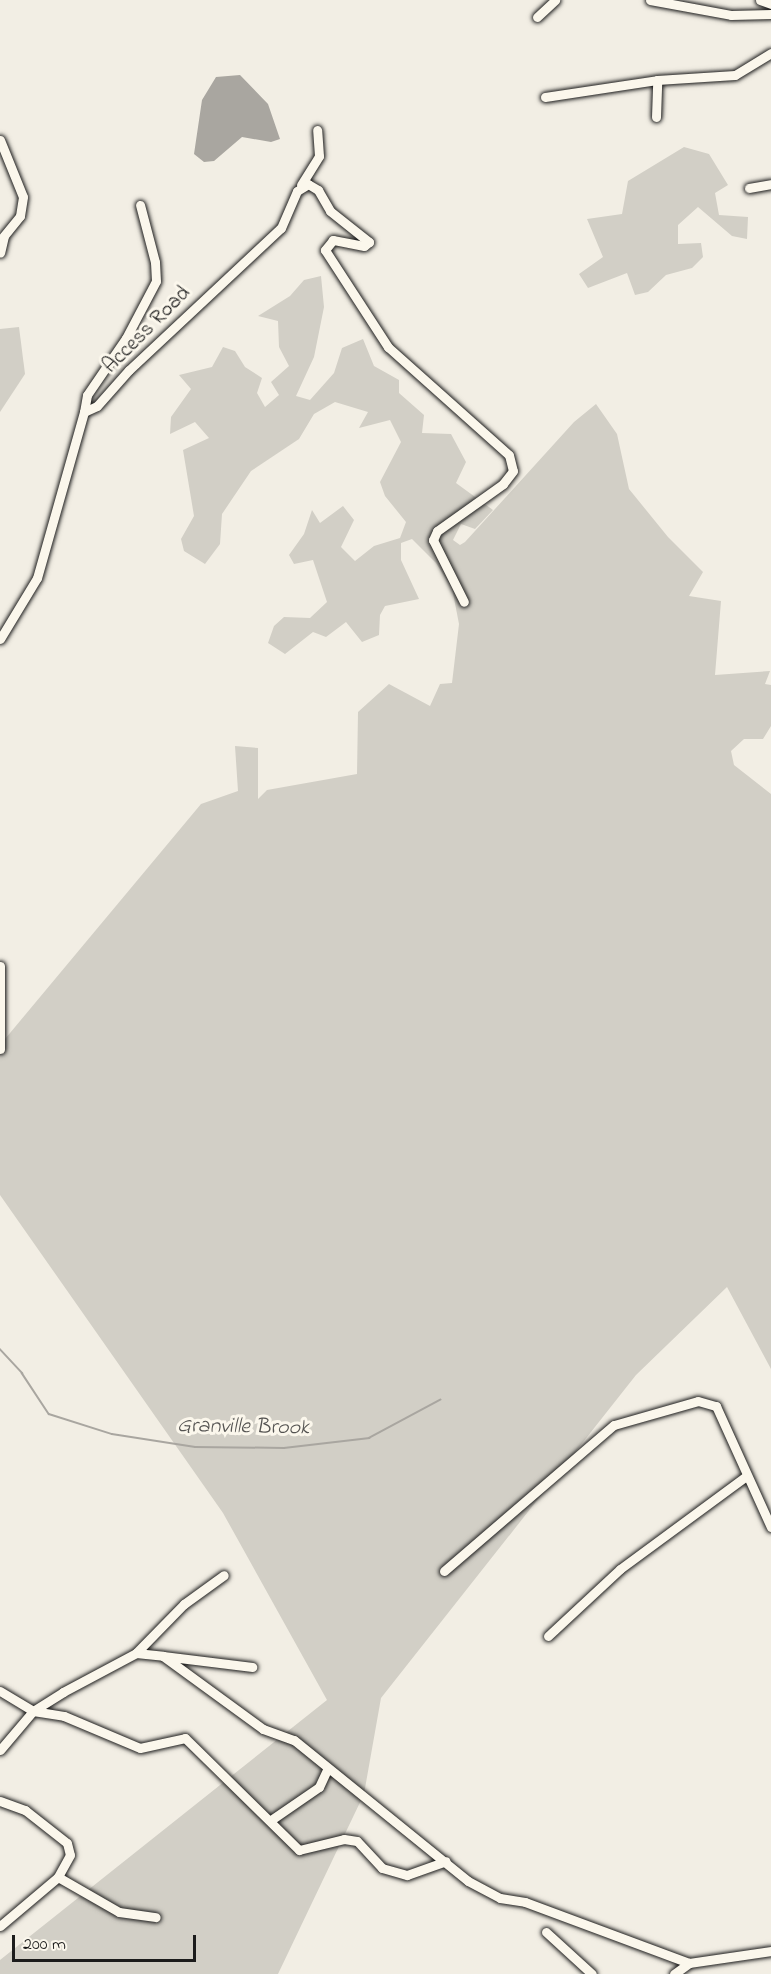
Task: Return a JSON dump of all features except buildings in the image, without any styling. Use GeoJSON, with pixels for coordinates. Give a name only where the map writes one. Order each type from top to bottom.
{"type":"FeatureCollection","features":[{"type":"Feature","properties":{"kind":"street"},"geometry":{"type":"LineString","coordinates":[[537,17],[555,0]]}},
{"type":"Feature","properties":{"kind":"street"},"geometry":{"type":"LineString","coordinates":[[650,0],[731,15],[771,14]]}},
{"type":"Feature","properties":{"kind":"street"},"geometry":{"type":"LineString","coordinates":[[760,0],[771,4]]}},
{"type":"Feature","properties":{"kind":"street"},"geometry":{"type":"LineString","coordinates":[[545,97],[657,80],[735,75],[771,53]]}},
{"type":"Feature","properties":{"kind":"street"},"geometry":{"type":"LineString","coordinates":[[656,117],[657,80]]}},
{"type":"Feature","properties":{"kind":"street","name":"Access Road"},"geometry":{"type":"LineString","coordinates":[[84,412],[108,396],[129,370],[282,228],[300,185],[319,156],[317,130]]}},
{"type":"Feature","properties":{"kind":"street"},"geometry":{"type":"LineString","coordinates":[[0,140],[23,197],[20,216],[4,236],[0,253]]}},
{"type":"Feature","properties":{"kind":"street"},"geometry":{"type":"LineString","coordinates":[[749,188],[771,184]]}},
{"type":"Feature","properties":{"kind":"street"},"geometry":{"type":"LineString","coordinates":[[300,185],[313,185],[330,211],[369,242],[364,246],[333,240],[325,250],[388,347],[509,455],[513,471],[503,484],[437,531],[434,540],[464,602]]}},
{"type":"Feature","properties":{"kind":"street"},"geometry":{"type":"LineString","coordinates":[[0,639],[37,578],[87,395],[126,338],[156,281],[155,262],[140,205]]}},
{"type":"Feature","properties":{"kind":"street"},"geometry":{"type":"LineString","coordinates":[[0,966],[0,1049]]}},
{"type":"Feature","properties":{"kind":"street"},"geometry":{"type":"LineString","coordinates":[[444,1571],[614,1425],[698,1401],[716,1406],[745,1477],[771,1527]]}},
{"type":"Feature","properties":{"kind":"street"},"geometry":{"type":"LineString","coordinates":[[548,1636],[620,1569],[745,1477]]}},
{"type":"Feature","properties":{"kind":"street"},"geometry":{"type":"LineString","coordinates":[[0,1750],[33,1711],[136,1653],[184,1604],[224,1575]]}},
{"type":"Feature","properties":{"kind":"street"},"geometry":{"type":"LineString","coordinates":[[136,1653],[252,1667]]}},
{"type":"Feature","properties":{"kind":"street"},"geometry":{"type":"LineString","coordinates":[[163,1656],[263,1729],[294,1740],[468,1881],[500,1898],[525,1902],[689,1963]]}},
{"type":"Feature","properties":{"kind":"street"},"geometry":{"type":"LineString","coordinates":[[0,1691],[33,1711],[64,1716],[140,1748],[185,1738],[304,1852],[344,1839],[357,1841],[382,1868],[407,1875],[446,1862]]}},
{"type":"Feature","properties":{"kind":"street"},"geometry":{"type":"LineString","coordinates":[[271,1820],[319,1786],[328,1768]]}},
{"type":"Feature","properties":{"kind":"street"},"geometry":{"type":"LineString","coordinates":[[0,1801],[25,1810],[67,1843],[70,1855],[58,1877],[0,1926]]}},
{"type":"Feature","properties":{"kind":"street"},"geometry":{"type":"LineString","coordinates":[[58,1877],[119,1912],[156,1917]]}},
{"type":"Feature","properties":{"kind":"street"},"geometry":{"type":"LineString","coordinates":[[546,1932],[588,1973]]}},
{"type":"Feature","properties":{"kind":"street"},"geometry":{"type":"LineString","coordinates":[[674,1974],[689,1963],[771,1951]]}},
{"type":"Feature","properties":{"kind":"shaded area"},"geometry":{"type":"Polygon","coordinates":[[[240,75],[268,104],[280,139],[271,142],[242,137],[214,161],[204,162],[194,154],[202,100],[216,77],[240,75]]]}},
{"type":"Feature","properties":{"kind":"shaded area"},"geometry":{"type":"Polygon","coordinates":[[[684,147],[709,154],[728,185],[715,193],[719,215],[748,217],[747,239],[732,236],[698,207],[678,225],[678,244],[701,243],[703,257],[692,268],[666,275],[648,292],[635,295],[627,273],[588,288],[579,274],[603,257],[587,219],[622,214],[628,181],[684,147]]]}},
{"type":"Feature","properties":{"kind":"shaded area"},"geometry":{"type":"Polygon","coordinates":[[[321,276],[324,307],[314,357],[296,396],[310,400],[334,373],[342,348],[363,339],[374,366],[399,380],[399,393],[424,415],[422,433],[451,434],[466,462],[456,483],[493,510],[475,529],[461,524],[453,540],[460,545],[465,542],[574,422],[596,404],[617,434],[629,489],[668,537],[703,572],[689,596],[721,601],[715,675],[770,671],[765,684],[771,685],[771,726],[763,739],[744,739],[731,751],[734,765],[771,794],[771,1369],[727,1287],[636,1375],[381,1698],[364,1794],[278,1974],[0,1974],[0,1960],[327,1700],[223,1513],[0,1195],[0,1045],[201,804],[238,791],[235,746],[258,748],[258,799],[267,790],[357,774],[358,712],[389,684],[430,706],[440,684],[452,683],[459,624],[452,588],[436,563],[412,539],[401,543],[401,560],[419,599],[385,606],[380,615],[379,635],[362,642],[346,622],[326,637],[313,632],[285,654],[268,643],[274,626],[284,617],[310,618],[327,602],[313,560],[294,564],[289,555],[304,534],[312,510],[320,523],[343,506],[354,520],[341,547],[355,561],[374,546],[400,538],[406,522],[385,496],[380,482],[401,442],[390,420],[359,428],[368,412],[335,402],[314,414],[299,439],[251,471],[222,514],[220,544],[205,564],[184,551],[181,539],[194,516],[183,450],[209,438],[195,422],[170,434],[171,417],[191,389],[179,375],[212,367],[223,347],[235,351],[245,367],[262,378],[257,393],[265,407],[279,395],[271,382],[289,366],[279,347],[278,321],[258,316],[290,296],[304,280],[321,276]]]}},
{"type":"Feature","properties":{"kind":"shaded area"},"geometry":{"type":"Polygon","coordinates":[[[19,327],[25,374],[0,412],[0,329],[19,327]]]}},
{"type":"Feature","properties":{"kind":"waterway","name":"Granville Brook"},"geometry":{"type":"LineString","coordinates":[[0,1349],[22,1373],[49,1414],[112,1434],[195,1447],[284,1448],[369,1438],[440,1400]]}}]}
